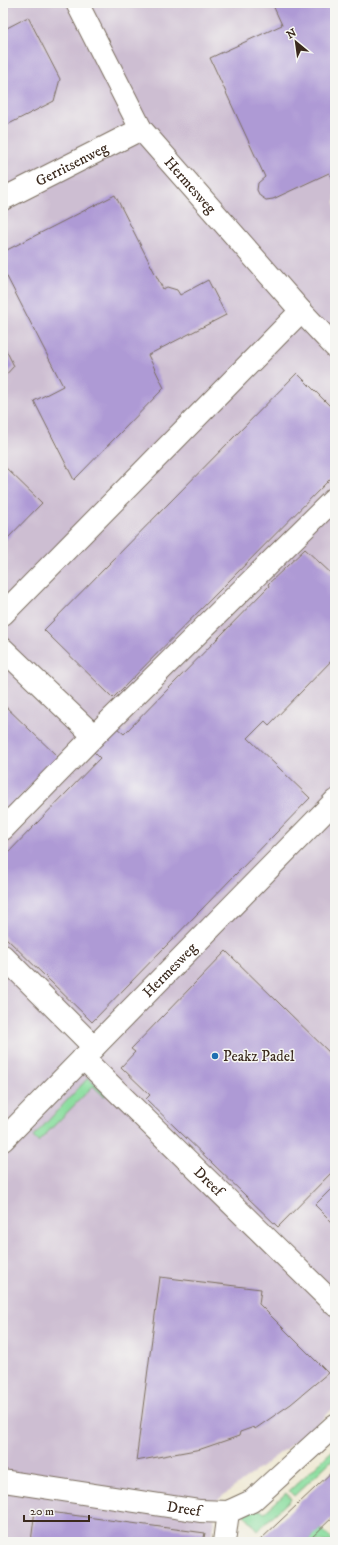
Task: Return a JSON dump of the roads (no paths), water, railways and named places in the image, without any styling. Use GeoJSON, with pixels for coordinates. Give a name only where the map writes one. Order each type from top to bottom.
{"type":"FeatureCollection","features":[{"type":"Feature","properties":{"kind":"street","name":"Hermesweg"},"geometry":{"type":"LineString","coordinates":[[77,3],[141,128],[301,311],[335,347]]}},
{"type":"Feature","properties":{"kind":"street","name":"Gerritsenweg"},"geometry":{"type":"LineString","coordinates":[[3,199],[141,128]]}},
{"type":"Feature","properties":{"kind":"street"},"geometry":{"type":"LineString","coordinates":[[3,614],[301,311]]}},
{"type":"Feature","properties":{"kind":"street"},"geometry":{"type":"LineString","coordinates":[[3,829],[94,736],[335,498]]}},
{"type":"Feature","properties":{"kind":"street"},"geometry":{"type":"LineString","coordinates":[[3,649],[94,736]]}},
{"type":"Feature","properties":{"kind":"street","name":"Hermesweg"},"geometry":{"type":"LineString","coordinates":[[3,1140],[335,801]]}},
{"type":"Feature","properties":{"kind":"street","name":"Dreef"},"geometry":{"type":"LineString","coordinates":[[3,956],[88,1053],[335,1305]]}},
{"type":"Feature","properties":{"kind":"street","name":"Dreef"},"geometry":{"type":"LineString","coordinates":[[3,1481],[200,1511],[228,1512],[252,1501],[335,1425]]}},
{"type":"Feature","properties":{"kind":"street"},"geometry":{"type":"LineString","coordinates":[[224,1542],[228,1512]]}},
{"type":"Feature","properties":{"kind":"place","name":"Peakz Padel"},"geometry":{"type":"Point","coordinates":[215,1056]}}]}
